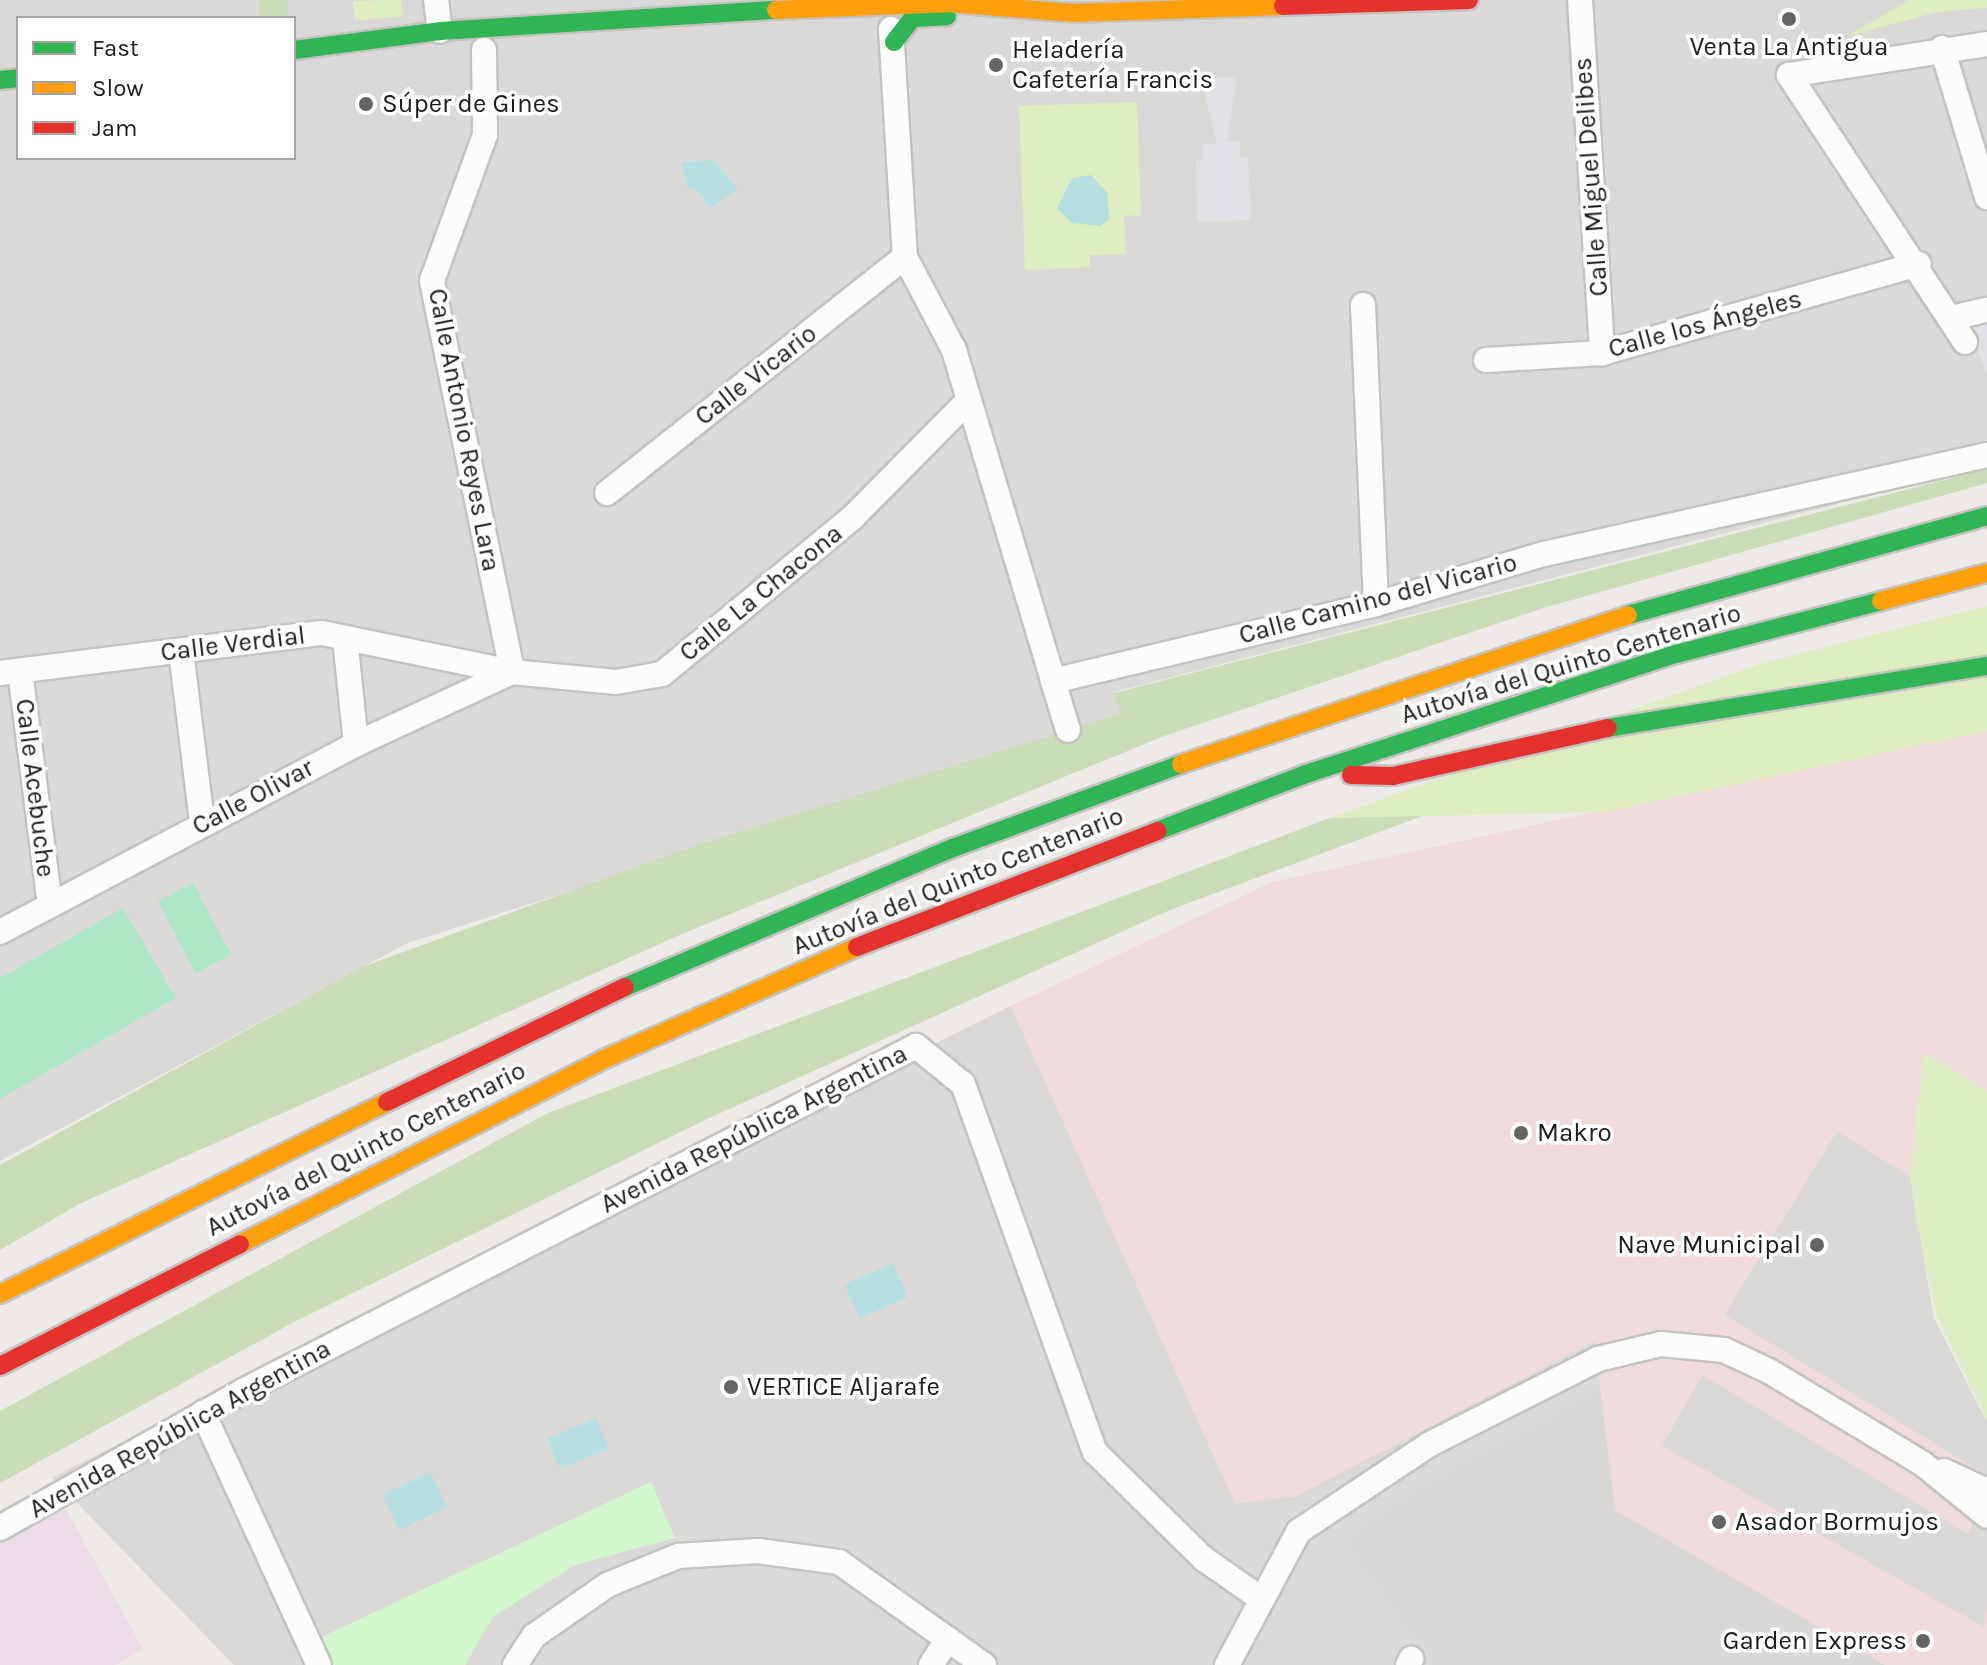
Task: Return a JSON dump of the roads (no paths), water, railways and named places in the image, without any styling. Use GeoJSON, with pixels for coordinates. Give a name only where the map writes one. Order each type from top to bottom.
{"type":"FeatureCollection","features":[{"type":"Feature","properties":{"kind":"main road"},"geometry":{"type":"LineString","coordinates":[[296,50],[440,31],[555,22],[1064,13],[1469,0]]}},
{"type":"Feature","properties":{"kind":"main road"},"geometry":{"type":"LineString","coordinates":[[296,58],[484,50],[669,36],[697,25],[869,15],[1015,11],[1064,13]]}},
{"type":"Feature","properties":{"kind":"main road"},"geometry":{"type":"LineString","coordinates":[[889,15],[913,18],[1015,11]]}},
{"type":"Feature","properties":{"kind":"main road"},"geometry":{"type":"LineString","coordinates":[[484,50],[493,39],[535,35],[555,22]]}},
{"type":"Feature","properties":{"kind":"main road","name":"Autovía del Quinto Centenario"},"geometry":{"type":"LineString","coordinates":[[0,1294],[586,1003],[953,848],[1296,722],[1607,621],[1987,516]]}},
{"type":"Feature","properties":{"kind":"main road","name":"Autovía del Quinto Centenario"},"geometry":{"type":"LineString","coordinates":[[0,1366],[630,1047],[892,932],[1306,774],[1676,654],[1987,573]]}},
{"type":"Feature","properties":{"kind":"main road"},"geometry":{"type":"LineString","coordinates":[[1306,774],[1393,776],[1578,733],[1987,666]]}},
{"type":"Feature","properties":{"kind":"street"},"geometry":{"type":"LineString","coordinates":[[436,0],[440,31]]}},
{"type":"Feature","properties":{"kind":"street","name":"Calle Miguel Delibes"},"geometry":{"type":"LineString","coordinates":[[1580,0],[1602,353]]}},
{"type":"Feature","properties":{"kind":"street"},"geometry":{"type":"LineString","coordinates":[[889,15],[905,257],[954,350],[965,404],[1068,730]]}},
{"type":"Feature","properties":{"kind":"street"},"geometry":{"type":"LineString","coordinates":[[1965,342],[1919,264],[1789,75],[1942,48],[1987,44]]}},
{"type":"Feature","properties":{"kind":"street"},"geometry":{"type":"LineString","coordinates":[[1942,48],[1987,197]]}},
{"type":"Feature","properties":{"kind":"street","name":"Calle Antonio Reyes Lara"},"geometry":{"type":"LineString","coordinates":[[484,50],[485,135],[432,281],[512,672]]}},
{"type":"Feature","properties":{"kind":"street","name":"Calle Vicario"},"geometry":{"type":"LineString","coordinates":[[607,493],[905,257]]}},
{"type":"Feature","properties":{"kind":"street","name":"Calle los Ángeles"},"geometry":{"type":"LineString","coordinates":[[1486,360],[1602,353],[1919,264]]}},
{"type":"Feature","properties":{"kind":"street"},"geometry":{"type":"LineString","coordinates":[[1363,305],[1376,604]]}},
{"type":"Feature","properties":{"kind":"street"},"geometry":{"type":"LineString","coordinates":[[1951,318],[1987,310]]}},
{"type":"Feature","properties":{"kind":"street","name":"Calle La Chacona"},"geometry":{"type":"LineString","coordinates":[[512,672],[616,682],[662,674],[853,517],[965,404]]}},
{"type":"Feature","properties":{"kind":"street","name":"Calle Camino del Vicario"},"geometry":{"type":"LineString","coordinates":[[1053,681],[1376,604],[1544,554],[1987,455]]}},
{"type":"Feature","properties":{"kind":"street","name":"Calle Verdial"},"geometry":{"type":"LineString","coordinates":[[10,672],[322,633],[512,672]]}},
{"type":"Feature","properties":{"kind":"street"},"geometry":{"type":"LineString","coordinates":[[345,638],[356,744]]}},
{"type":"Feature","properties":{"kind":"street"},"geometry":{"type":"LineString","coordinates":[[181,651],[202,823]]}},
{"type":"Feature","properties":{"kind":"street","name":"Calle Acebuche"},"geometry":{"type":"LineString","coordinates":[[10,672],[50,905]]}},
{"type":"Feature","properties":{"kind":"street","name":"Calle Olivar"},"geometry":{"type":"LineString","coordinates":[[0,932],[356,744],[512,672]]}},
{"type":"Feature","properties":{"kind":"street","name":"Avenida República Argentina"},"geometry":{"type":"LineString","coordinates":[[0,1528],[203,1413],[916,1046],[963,1084],[1095,1452],[1204,1559],[1260,1598]]}},
{"type":"Feature","properties":{"kind":"street"},"geometry":{"type":"LineString","coordinates":[[1227,1665],[1260,1598],[1299,1531],[1430,1444],[1598,1359],[1661,1344],[1724,1350],[1923,1464],[1987,1491]]}},
{"type":"Feature","properties":{"kind":"street"},"geometry":{"type":"LineString","coordinates":[[203,1413],[319,1665]]}},
{"type":"Feature","properties":{"kind":"street"},"geometry":{"type":"LineString","coordinates":[[1923,1464],[1987,1516]]}},
{"type":"Feature","properties":{"kind":"street"},"geometry":{"type":"LineString","coordinates":[[515,1665],[534,1636],[607,1585],[678,1556],[758,1551],[839,1562],[984,1665]]}},
{"type":"Feature","properties":{"kind":"street"},"geometry":{"type":"LineString","coordinates":[[931,1665],[948,1639]]}},
{"type":"Feature","properties":{"kind":"water"},"geometry":{"type":"Polygon","coordinates":[[[713,160],[738,189],[711,208],[695,188],[688,190],[681,163],[713,160]]]}},
{"type":"Feature","properties":{"kind":"water"},"geometry":{"type":"Polygon","coordinates":[[[1091,175],[1107,192],[1109,219],[1100,226],[1072,223],[1057,208],[1072,178],[1091,175]]]}},
{"type":"Feature","properties":{"kind":"water"},"geometry":{"type":"Polygon","coordinates":[[[893,1263],[908,1297],[860,1318],[845,1285],[893,1263]]]}},
{"type":"Feature","properties":{"kind":"water"},"geometry":{"type":"Polygon","coordinates":[[[596,1418],[609,1448],[560,1469],[547,1439],[596,1418]]]}},
{"type":"Feature","properties":{"kind":"water"},"geometry":{"type":"Polygon","coordinates":[[[430,1472],[447,1507],[399,1530],[382,1495],[430,1472]]]}},
{"type":"Feature","properties":{"kind":"place","name":"Venta La Antigua"},"geometry":{"type":"Point","coordinates":[1789,19]}},
{"type":"Feature","properties":{"kind":"place","name":"Heladería Cafetería Francis"},"geometry":{"type":"Point","coordinates":[996,65]}},
{"type":"Feature","properties":{"kind":"place","name":"Súper de Gines"},"geometry":{"type":"Point","coordinates":[366,104]}},
{"type":"Feature","properties":{"kind":"place","name":"Makro"},"geometry":{"type":"Point","coordinates":[1521,1133]}},
{"type":"Feature","properties":{"kind":"place","name":"Nave Municipal"},"geometry":{"type":"Point","coordinates":[1817,1245]}},
{"type":"Feature","properties":{"kind":"place","name":"VERTICE Aljarafe"},"geometry":{"type":"Point","coordinates":[731,1387]}},
{"type":"Feature","properties":{"kind":"place","name":"Asador Bormujos"},"geometry":{"type":"Point","coordinates":[1719,1522]}},
{"type":"Feature","properties":{"kind":"place","name":"Garden Express"},"geometry":{"type":"Point","coordinates":[1923,1641]}}]}
